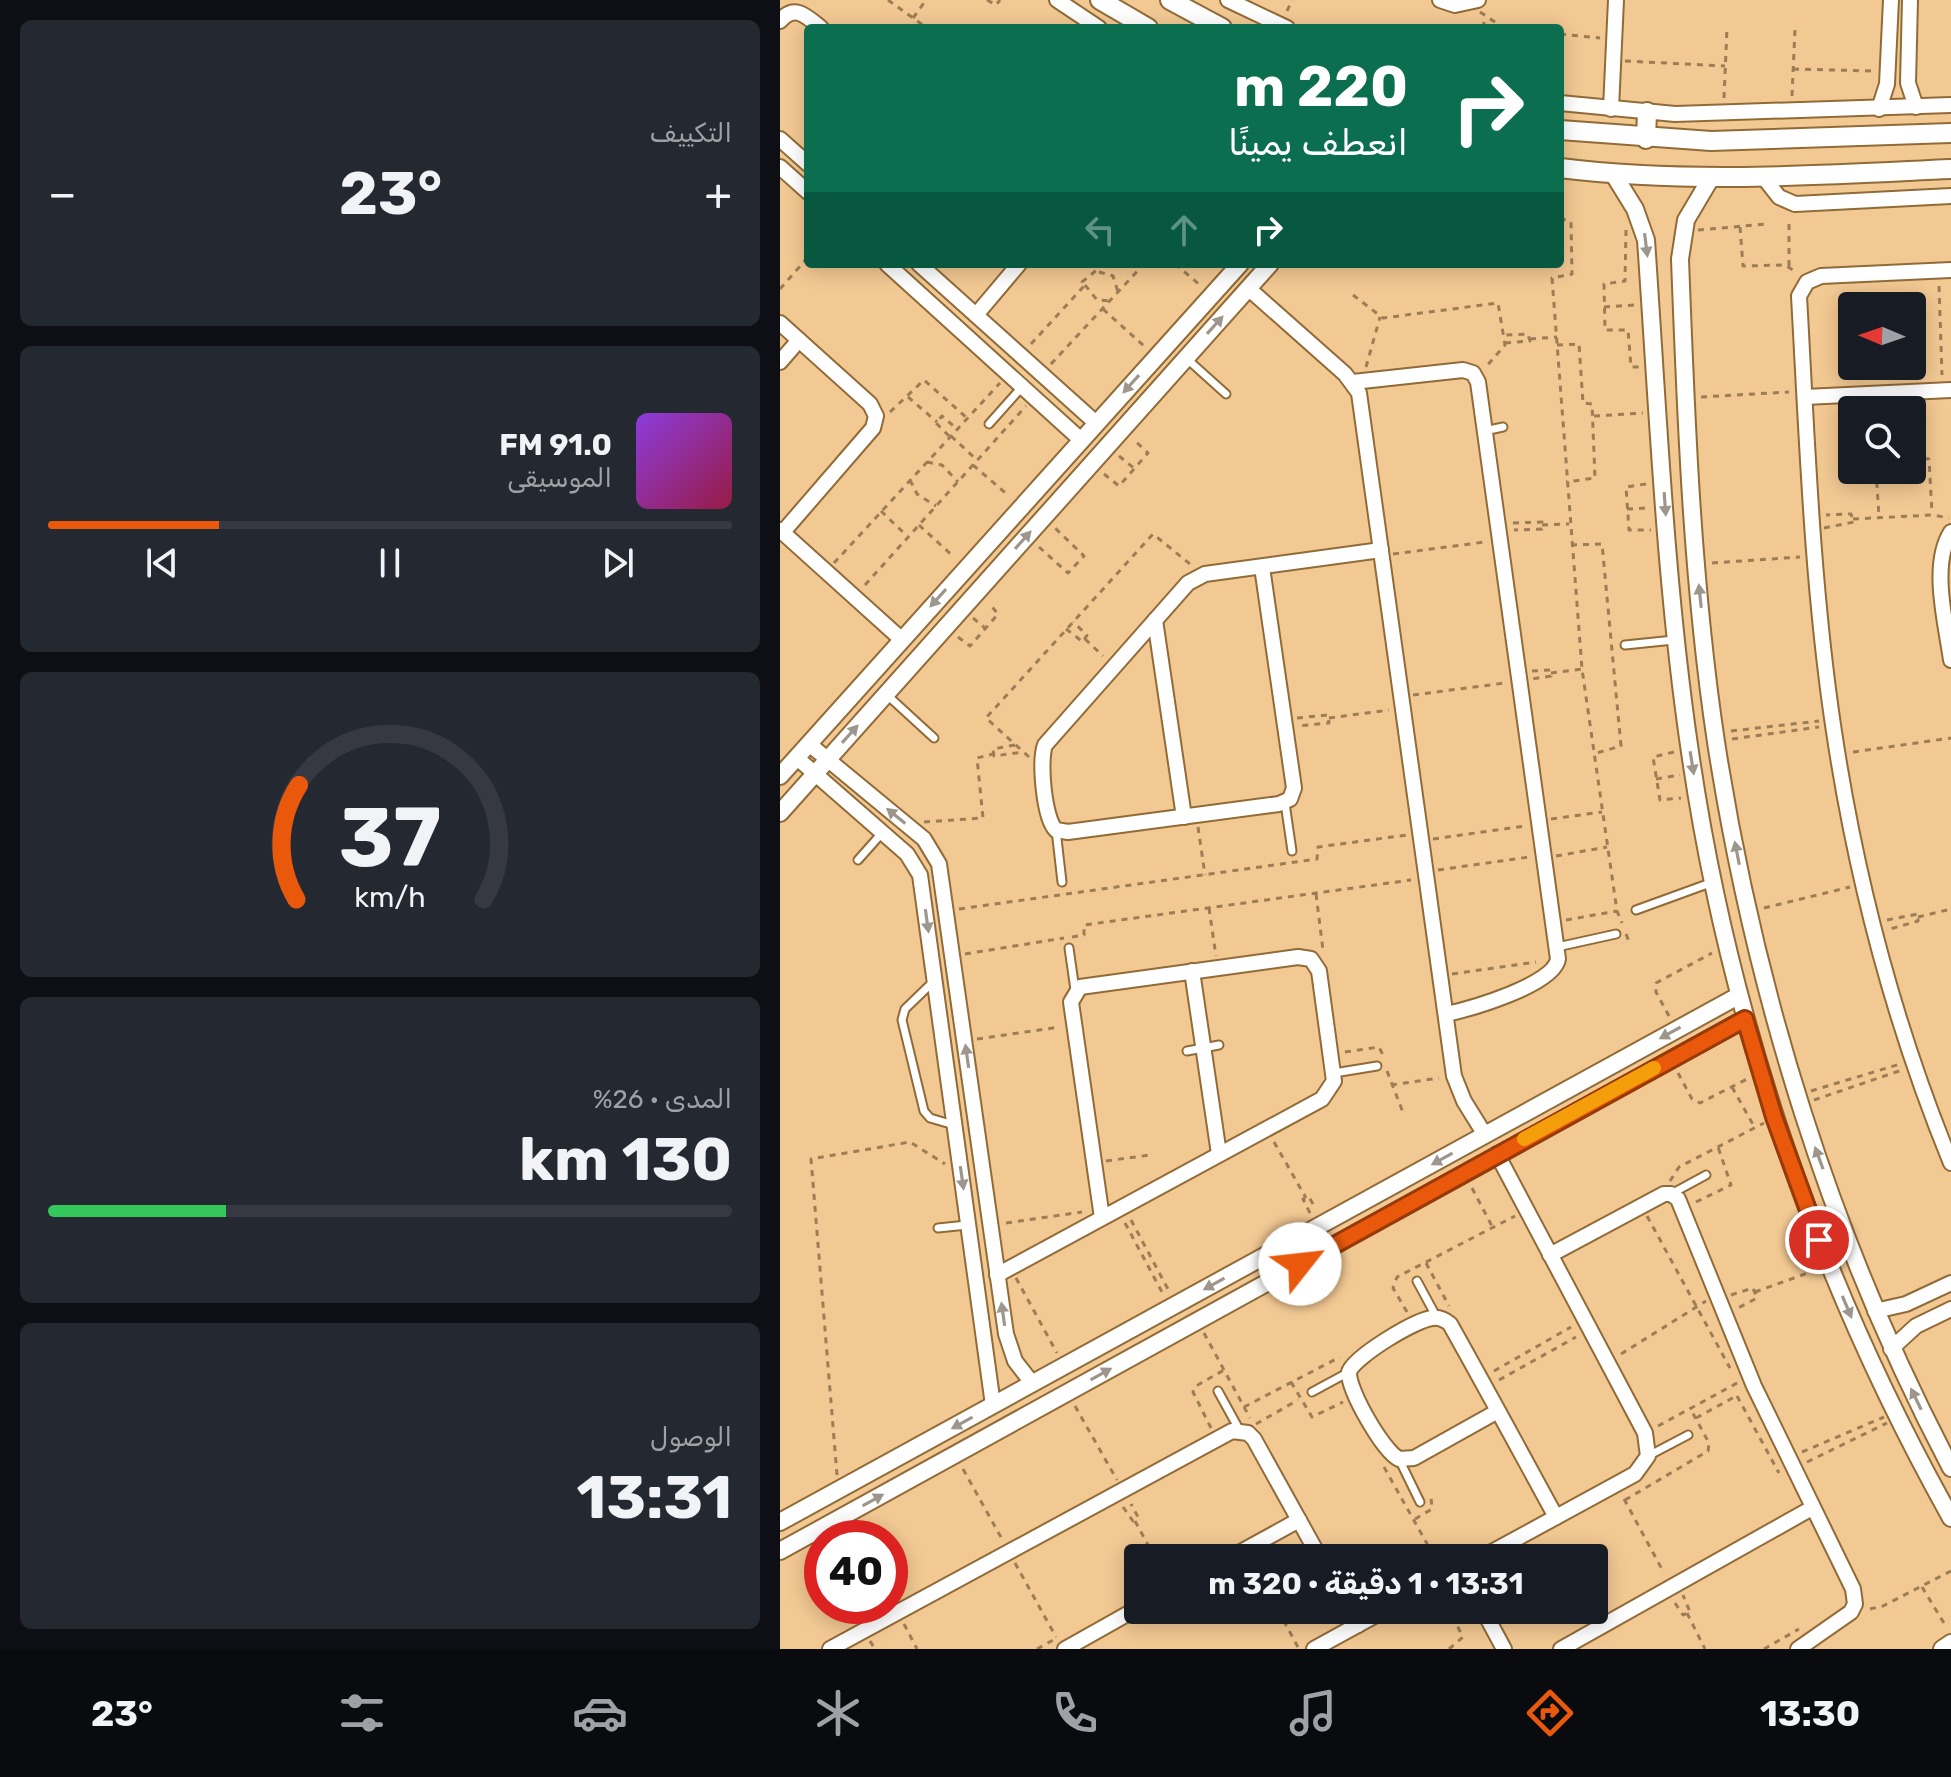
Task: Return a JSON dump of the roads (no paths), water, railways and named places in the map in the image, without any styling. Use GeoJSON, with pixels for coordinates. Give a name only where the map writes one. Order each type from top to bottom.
{"type":"FeatureCollection","features":[{"type":"Feature","properties":{"kind":"main road"},"geometry":{"type":"LineString","coordinates":[[1100,0],[1141,24]]}},
{"type":"Feature","properties":{"kind":"main road"},"geometry":{"type":"LineString","coordinates":[[1170,0],[1194,22]]}},
{"type":"Feature","properties":{"kind":"main road"},"geometry":{"type":"LineString","coordinates":[[1646,139],[1647,112]]}},
{"type":"Feature","properties":{"kind":"main road"},"geometry":{"type":"LineString","coordinates":[[1564,130],[1646,139],[1744,141],[1951,133]]}},
{"type":"Feature","properties":{"kind":"main road"},"geometry":{"type":"LineString","coordinates":[[1564,169],[1614,175],[1711,178],[1951,169]]}},
{"type":"Feature","properties":{"kind":"street"},"geometry":{"type":"LineString","coordinates":[[1057,0],[1089,24]]}},
{"type":"Feature","properties":{"kind":"street"},"geometry":{"type":"LineString","coordinates":[[1228,0],[1279,24]]}},
{"type":"Feature","properties":{"kind":"street"},"geometry":{"type":"LineString","coordinates":[[1440,0],[1455,5],[1475,2]]}},
{"type":"Feature","properties":{"kind":"street"},"geometry":{"type":"LineString","coordinates":[[1611,109],[1616,0]]}},
{"type":"Feature","properties":{"kind":"street"},"geometry":{"type":"LineString","coordinates":[[1879,109],[1888,71],[1891,0]]}},
{"type":"Feature","properties":{"kind":"street"},"geometry":{"type":"LineString","coordinates":[[1910,0],[1908,83],[1916,107]]}},
{"type":"Feature","properties":{"kind":"street"},"geometry":{"type":"LineString","coordinates":[[780,21],[791,12],[797,12],[815,24]]}},
{"type":"Feature","properties":{"kind":"street"},"geometry":{"type":"LineString","coordinates":[[1564,103],[1647,112],[1723,113],[1951,105]]}},
{"type":"Feature","properties":{"kind":"street"},"geometry":{"type":"LineString","coordinates":[[780,139],[804,160]]}},
{"type":"Feature","properties":{"kind":"street"},"geometry":{"type":"LineString","coordinates":[[780,167],[804,188]]}},
{"type":"Feature","properties":{"kind":"street"},"geometry":{"type":"LineString","coordinates":[[1614,175],[1640,219],[1646,240],[1676,640],[1689,749],[1718,909],[1738,996],[1774,1117],[1829,1265],[1897,1414],[1951,1518]]}},
{"type":"Feature","properties":{"kind":"street"},"geometry":{"type":"LineString","coordinates":[[1711,178],[1696,197],[1683,232],[1680,259],[1696,564],[1716,738],[1770,1006],[1798,1100],[1875,1311],[1951,1468]]}},
{"type":"Feature","properties":{"kind":"street"},"geometry":{"type":"LineString","coordinates":[[1764,178],[1770,188],[1790,203],[1951,196]]}},
{"type":"Feature","properties":{"kind":"street"},"geometry":{"type":"LineString","coordinates":[[891,268],[1081,440]]}},
{"type":"Feature","properties":{"kind":"street"},"geometry":{"type":"LineString","coordinates":[[923,268],[1096,423]]}},
{"type":"Feature","properties":{"kind":"street"},"geometry":{"type":"LineString","coordinates":[[976,315],[1016,268]]}},
{"type":"Feature","properties":{"kind":"street"},"geometry":{"type":"LineString","coordinates":[[780,776],[1236,268]]}},
{"type":"Feature","properties":{"kind":"street"},"geometry":{"type":"LineString","coordinates":[[780,813],[1266,268]]}},
{"type":"Feature","properties":{"kind":"street"},"geometry":{"type":"LineString","coordinates":[[1945,270],[1821,276],[1807,282],[1799,296],[1814,556],[1837,754],[1874,929],[1949,1155]]}},
{"type":"Feature","properties":{"kind":"street"},"geometry":{"type":"LineString","coordinates":[[1248,288],[1357,381],[1454,1076],[1464,1101],[1485,1135]]}},
{"type":"Feature","properties":{"kind":"street"},"geometry":{"type":"LineString","coordinates":[[780,323],[870,404],[876,416],[873,428],[781,531],[901,639]]}},
{"type":"Feature","properties":{"kind":"street"},"geometry":{"type":"LineString","coordinates":[[780,362],[799,340]]}},
{"type":"Feature","properties":{"kind":"street"},"geometry":{"type":"LineString","coordinates":[[1158,354],[1182,363]]}},
{"type":"Feature","properties":{"kind":"street"},"geometry":{"type":"LineString","coordinates":[[1357,381],[1463,370],[1476,377],[1558,953],[1548,976],[1482,1004],[1446,1014]]}},
{"type":"Feature","properties":{"kind":"street"},"geometry":{"type":"LineString","coordinates":[[1804,394],[1947,390]]}},
{"type":"Feature","properties":{"kind":"street"},"geometry":{"type":"LineString","coordinates":[[1951,532],[1942,553],[1951,660]]}},
{"type":"Feature","properties":{"kind":"street"},"geometry":{"type":"LineString","coordinates":[[1262,567],[1294,788],[1285,803],[1068,832],[1056,830],[1049,821],[1043,769],[1045,745],[1188,583],[1202,575],[1262,567],[1382,553]]}},
{"type":"Feature","properties":{"kind":"street"},"geometry":{"type":"LineString","coordinates":[[1155,620],[1190,816]]}},
{"type":"Feature","properties":{"kind":"street"},"geometry":{"type":"LineString","coordinates":[[809,744],[904,823],[935,855],[947,910],[990,1225],[1004,1271],[1009,1348],[1033,1384]]}},
{"type":"Feature","properties":{"kind":"street"},"geometry":{"type":"LineString","coordinates":[[797,758],[913,860],[920,875],[993,1405]]}},
{"type":"Feature","properties":{"kind":"street"},"geometry":{"type":"LineString","coordinates":[[1718,909],[1748,907]]}},
{"type":"Feature","properties":{"kind":"street"},"geometry":{"type":"LineString","coordinates":[[933,961],[953,957]]}},
{"type":"Feature","properties":{"kind":"street"},"geometry":{"type":"LineString","coordinates":[[1004,1271],[1101,1214],[1121,1208],[1328,1094],[1334,1073],[1316,964],[1298,957],[1075,990],[1071,1002],[1101,1214]]}},
{"type":"Feature","properties":{"kind":"street"},"geometry":{"type":"LineString","coordinates":[[1192,971],[1219,1154]]}},
{"type":"Feature","properties":{"kind":"street"},"geometry":{"type":"LineString","coordinates":[[780,1522],[1738,996]]}},
{"type":"Feature","properties":{"kind":"street"},"geometry":{"type":"LineString","coordinates":[[780,1551],[1745,1019]]}},
{"type":"Feature","properties":{"kind":"street"},"geometry":{"type":"LineString","coordinates":[[1497,1154],[1645,1433],[1648,1456],[1635,1474],[1507,1544]]}},
{"type":"Feature","properties":{"kind":"street"},"geometry":{"type":"LineString","coordinates":[[1389,1188],[1402,1208]]}},
{"type":"Feature","properties":{"kind":"street"},"geometry":{"type":"LineString","coordinates":[[1550,1255],[1670,1193],[1678,1199],[1718,1304],[1752,1381],[1853,1589],[1855,1604],[1845,1617],[1798,1649]]}},
{"type":"Feature","properties":{"kind":"street"},"geometry":{"type":"LineString","coordinates":[[1875,1311],[1906,1304],[1951,1283]]}},
{"type":"Feature","properties":{"kind":"street"},"geometry":{"type":"LineString","coordinates":[[1891,1349],[1916,1326],[1951,1309]]}},
{"type":"Feature","properties":{"kind":"street"},"geometry":{"type":"LineString","coordinates":[[1498,1411],[1414,1458],[1399,1459],[1387,1449],[1356,1395],[1353,1365],[1414,1325],[1444,1321],[1483,1383],[1556,1517]]}},
{"type":"Feature","properties":{"kind":"street"},"geometry":{"type":"LineString","coordinates":[[1118,1337],[1130,1358]]}},
{"type":"Feature","properties":{"kind":"street"},"geometry":{"type":"LineString","coordinates":[[830,1649],[1216,1439],[1240,1431],[1254,1439],[1312,1544]]}},
{"type":"Feature","properties":{"kind":"street"},"geometry":{"type":"LineString","coordinates":[[914,1449],[926,1471]]}},
{"type":"Feature","properties":{"kind":"street"},"geometry":{"type":"LineString","coordinates":[[1561,1649],[1812,1508]]}},
{"type":"Feature","properties":{"kind":"street"},"geometry":{"type":"LineString","coordinates":[[1255,1544],[1299,1520]]}},
{"type":"Feature","properties":{"kind":"street"},"geometry":{"type":"LineString","coordinates":[[1060,1644],[1124,1614]]}},
{"type":"Feature","properties":{"kind":"street"},"geometry":{"type":"LineString","coordinates":[[1491,1624],[1504,1649]]}},
{"type":"Feature","properties":{"kind":"street"},"geometry":{"type":"LineString","coordinates":[[1314,1649],[1358,1625]]}},
{"type":"Feature","properties":{"kind":"street"},"geometry":{"type":"LineString","coordinates":[[1942,1649],[1951,1643]]}},
{"type":"Feature","properties":{"kind":"lane"},"geometry":{"type":"LineString","coordinates":[[1182,363],[1226,394]]}},
{"type":"Feature","properties":{"kind":"lane"},"geometry":{"type":"LineString","coordinates":[[989,424],[1022,387]]}},
{"type":"Feature","properties":{"kind":"lane"},"geometry":{"type":"LineString","coordinates":[[1484,431],[1503,427]]}},
{"type":"Feature","properties":{"kind":"lane"},"geometry":{"type":"LineString","coordinates":[[1625,645],[1676,640]]}},
{"type":"Feature","properties":{"kind":"lane"},"geometry":{"type":"LineString","coordinates":[[886,694],[934,738]]}},
{"type":"Feature","properties":{"kind":"lane"},"geometry":{"type":"LineString","coordinates":[[1285,803],[1292,851]]}},
{"type":"Feature","properties":{"kind":"lane"},"geometry":{"type":"LineString","coordinates":[[1056,830],[1062,882]]}},
{"type":"Feature","properties":{"kind":"lane"},"geometry":{"type":"LineString","coordinates":[[858,860],[882,833]]}},
{"type":"Feature","properties":{"kind":"lane"},"geometry":{"type":"LineString","coordinates":[[1636,910],[1713,882]]}},
{"type":"Feature","properties":{"kind":"lane"},"geometry":{"type":"LineString","coordinates":[[1558,953],[1616,934]]}},
{"type":"Feature","properties":{"kind":"lane"},"geometry":{"type":"LineString","coordinates":[[1069,948],[1075,990]]}},
{"type":"Feature","properties":{"kind":"lane"},"geometry":{"type":"LineString","coordinates":[[935,980],[905,1009],[902,1020],[924,1111],[930,1118],[955,1125]]}},
{"type":"Feature","properties":{"kind":"lane"},"geometry":{"type":"LineString","coordinates":[[1187,1051],[1219,1045]]}},
{"type":"Feature","properties":{"kind":"lane"},"geometry":{"type":"LineString","coordinates":[[1334,1073],[1377,1066]]}},
{"type":"Feature","properties":{"kind":"lane"},"geometry":{"type":"LineString","coordinates":[[1670,1193],[1706,1175]]}},
{"type":"Feature","properties":{"kind":"lane"},"geometry":{"type":"LineString","coordinates":[[938,1228],[969,1225]]}},
{"type":"Feature","properties":{"kind":"lane"},"geometry":{"type":"LineString","coordinates":[[1417,1281],[1444,1321]]}},
{"type":"Feature","properties":{"kind":"lane"},"geometry":{"type":"LineString","coordinates":[[1312,1392],[1353,1365]]}},
{"type":"Feature","properties":{"kind":"lane"},"geometry":{"type":"LineString","coordinates":[[1218,1391],[1240,1431]]}},
{"type":"Feature","properties":{"kind":"lane"},"geometry":{"type":"LineString","coordinates":[[1648,1456],[1688,1435]]}},
{"type":"Feature","properties":{"kind":"lane"},"geometry":{"type":"LineString","coordinates":[[1399,1459],[1420,1502]]}}]}
